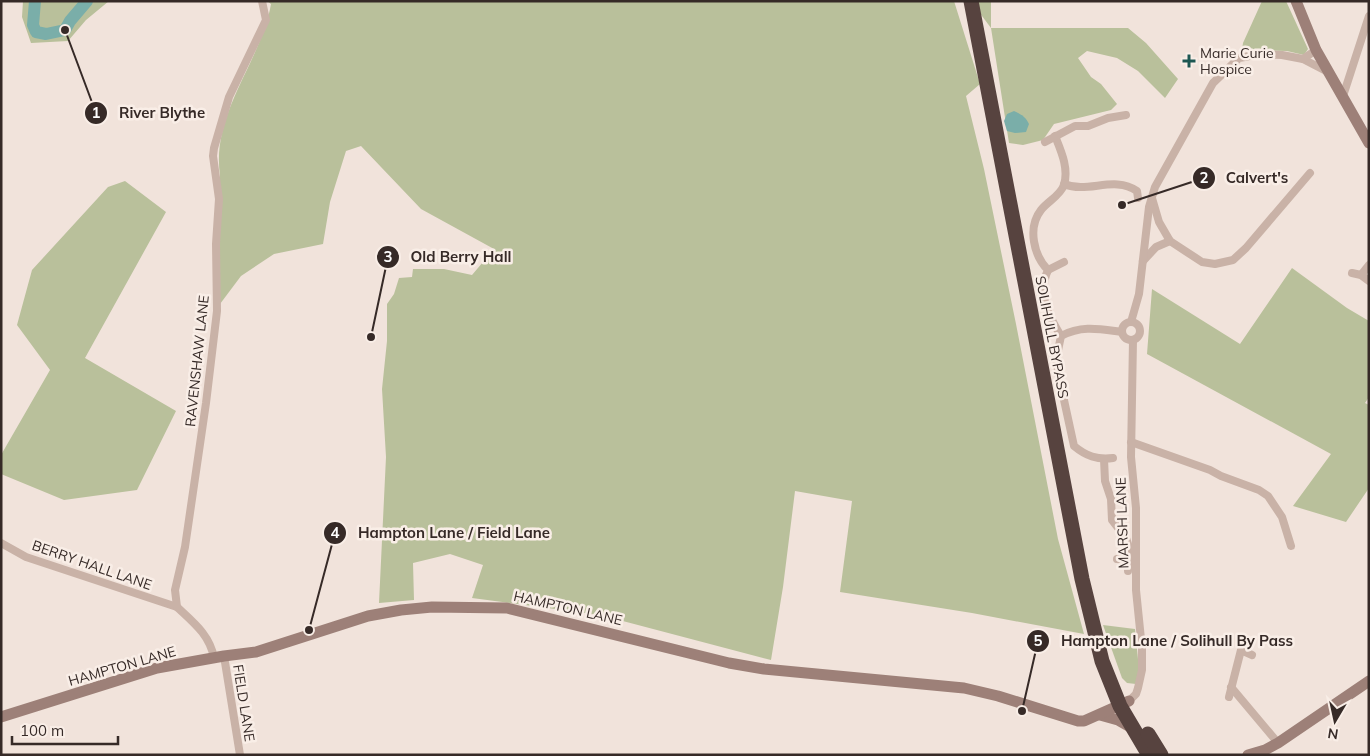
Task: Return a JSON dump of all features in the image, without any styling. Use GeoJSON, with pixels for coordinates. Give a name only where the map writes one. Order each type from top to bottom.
{"type":"FeatureCollection","features":[{"type":"Feature","properties":{"kind":"highway","name":"SOLIHULL BYPASS"},"geometry":{"type":"LineString","coordinates":[[964,1],[982,60]]}},
{"type":"Feature","properties":{"kind":"highway","name":"SOLIHULL BYPASS"},"geometry":{"type":"LineString","coordinates":[[971,1],[1078,560],[1092,621],[1132,728],[1149,755]]}},
{"type":"Feature","properties":{"kind":"highway","name":"SOLIHULL BYPASS"},"geometry":{"type":"LineString","coordinates":[[1124,704],[1161,755]]}},
{"type":"Feature","properties":{"kind":"main road"},"geometry":{"type":"LineString","coordinates":[[1296,1],[1316,50],[1369,144]]}},
{"type":"Feature","properties":{"kind":"main road","name":"HAMPTON LANE"},"geometry":{"type":"LineString","coordinates":[[1,716],[157,668],[256,652],[344,623],[401,610],[432,607],[507,608],[730,663],[764,669],[964,688],[998,696],[1078,721],[1084,721],[1124,704]]}},
{"type":"Feature","properties":{"kind":"main road"},"geometry":{"type":"LineString","coordinates":[[1248,755],[1265,750],[1278,743],[1369,681]]}},
{"type":"Feature","properties":{"kind":"main road"},"geometry":{"type":"LineString","coordinates":[[1100,715],[1118,720],[1132,728]]}},
{"type":"Feature","properties":{"kind":"main road"},"geometry":{"type":"LineString","coordinates":[[1148,735],[1169,755]]}},
{"type":"Feature","properties":{"kind":"street","name":"RAVENSHAW LANE"},"geometry":{"type":"LineString","coordinates":[[177,607],[175,590],[185,547],[217,311],[216,244],[219,199],[213,156],[214,148],[229,98],[266,20],[262,1]]}},
{"type":"Feature","properties":{"kind":"street"},"geometry":{"type":"LineString","coordinates":[[1343,96],[1369,16]]}},
{"type":"Feature","properties":{"kind":"street"},"geometry":{"type":"LineString","coordinates":[[1303,59],[1308,58],[1316,50]]}},
{"type":"Feature","properties":{"kind":"street"},"geometry":{"type":"LineString","coordinates":[[1131,322],[1139,294],[1142,260],[1155,186],[1213,82],[1239,58],[1257,54],[1282,55],[1303,59],[1328,72]]}},
{"type":"Feature","properties":{"kind":"street"},"geometry":{"type":"LineString","coordinates":[[1045,142],[1075,126],[1088,126],[1116,116],[1126,115]]}},
{"type":"Feature","properties":{"kind":"street"},"geometry":{"type":"LineString","coordinates":[[1116,116],[1117,126]]}},
{"type":"Feature","properties":{"kind":"street"},"geometry":{"type":"LineString","coordinates":[[1048,270],[1041,263],[1037,254],[1034,230],[1040,211],[1054,199],[1064,184],[1064,161],[1054,136]]}},
{"type":"Feature","properties":{"kind":"street"},"geometry":{"type":"LineString","coordinates":[[1152,197],[1159,222],[1170,241],[1202,262],[1214,264],[1233,260],[1246,248],[1310,173]]}},
{"type":"Feature","properties":{"kind":"street"},"geometry":{"type":"LineString","coordinates":[[1064,184],[1082,188],[1119,183],[1130,186],[1138,194],[1142,184]]}},
{"type":"Feature","properties":{"kind":"street"},"geometry":{"type":"LineString","coordinates":[[1142,260],[1156,247],[1170,241]]}},
{"type":"Feature","properties":{"kind":"street"},"geometry":{"type":"LineString","coordinates":[[1064,262],[1048,270],[1044,279],[1043,293],[1050,318],[1062,336],[1056,360],[1074,446],[1088,456],[1104,459],[1113,458]]}},
{"type":"Feature","properties":{"kind":"street"},"geometry":{"type":"LineString","coordinates":[[1361,275],[1369,264]]}},
{"type":"Feature","properties":{"kind":"street"},"geometry":{"type":"LineString","coordinates":[[1352,273],[1361,275],[1369,281]]}},
{"type":"Feature","properties":{"kind":"street"},"geometry":{"type":"LineString","coordinates":[[1126,323],[1136,323],[1140,327],[1138,337],[1133,340],[1128,340],[1122,332],[1126,323]]}},
{"type":"Feature","properties":{"kind":"street"},"geometry":{"type":"LineString","coordinates":[[1062,336],[1079,328],[1122,332]]}},
{"type":"Feature","properties":{"kind":"street","name":"MARSH LANE"},"geometry":{"type":"LineString","coordinates":[[1124,704],[1136,694],[1142,670],[1142,649],[1136,590],[1136,508],[1131,457],[1133,340]]}},
{"type":"Feature","properties":{"kind":"street"},"geometry":{"type":"LineString","coordinates":[[1131,442],[1259,490],[1268,496],[1282,517],[1291,546]]}},
{"type":"Feature","properties":{"kind":"street"},"geometry":{"type":"LineString","coordinates":[[1104,459],[1105,481],[1110,499],[1112,520],[1126,538],[1128,544],[1128,571]]}},
{"type":"Feature","properties":{"kind":"street","name":"BERRY HALL LANE"},"geometry":{"type":"LineString","coordinates":[[1,543],[26,557],[177,607]]}},
{"type":"Feature","properties":{"kind":"street"},"geometry":{"type":"LineString","coordinates":[[1116,559],[1128,560]]}},
{"type":"Feature","properties":{"kind":"street"},"geometry":{"type":"LineString","coordinates":[[177,607],[199,627],[219,657]]}},
{"type":"Feature","properties":{"kind":"street"},"geometry":{"type":"LineString","coordinates":[[1229,697],[1241,650],[1252,656]]}},
{"type":"Feature","properties":{"kind":"street","name":"FIELD LANE"},"geometry":{"type":"LineString","coordinates":[[219,657],[240,755]]}},
{"type":"Feature","properties":{"kind":"street"},"geometry":{"type":"LineString","coordinates":[[1231,687],[1278,743]]}},
{"type":"Feature","properties":{"kind":"green space"},"geometry":{"type":"Polygon","coordinates":[[[23,1],[109,1],[86,20],[68,41],[31,43],[22,17],[23,1]]]}},
{"type":"Feature","properties":{"kind":"green space"},"geometry":{"type":"Polygon","coordinates":[[[267,1],[954,1],[980,84],[966,96],[984,169],[1058,539],[1084,634],[972,613],[840,592],[852,501],[795,491],[783,587],[771,660],[600,615],[472,598],[483,565],[450,554],[413,563],[414,600],[379,603],[386,457],[382,389],[387,341],[387,304],[394,294],[399,278],[412,277],[413,269],[444,269],[472,275],[494,249],[421,209],[361,146],[346,151],[330,202],[323,244],[274,254],[241,276],[220,304],[219,152],[223,130],[230,109],[266,25],[271,4],[267,1]]]}},
{"type":"Feature","properties":{"kind":"green space"},"geometry":{"type":"Polygon","coordinates":[[[977,1],[991,1],[991,28],[979,12],[977,1]]]}},
{"type":"Feature","properties":{"kind":"green space"},"geometry":{"type":"Polygon","coordinates":[[[1262,1],[1286,1],[1308,49],[1304,55],[1287,51],[1242,50],[1243,43],[1262,1]]]}},
{"type":"Feature","properties":{"kind":"green space"},"geometry":{"type":"Polygon","coordinates":[[[991,28],[1128,28],[1146,43],[1178,79],[1165,98],[1138,71],[1117,58],[1087,51],[1078,58],[1091,77],[1101,84],[1117,104],[1111,110],[1054,124],[1043,140],[1023,145],[1009,143],[991,28]]]}},
{"type":"Feature","properties":{"kind":"green space"},"geometry":{"type":"Polygon","coordinates":[[[125,181],[166,212],[85,358],[176,411],[137,490],[64,500],[1,474],[1,455],[50,370],[17,325],[32,270],[108,187],[125,181]]]}},
{"type":"Feature","properties":{"kind":"green space"},"geometry":{"type":"Polygon","coordinates":[[[1292,268],[1347,308],[1369,321],[1369,397],[1365,403],[1369,405],[1369,488],[1346,522],[1293,506],[1331,454],[1147,354],[1152,289],[1240,344],[1292,268]]]}},
{"type":"Feature","properties":{"kind":"green space"},"geometry":{"type":"Polygon","coordinates":[[[1103,625],[1135,629],[1139,669],[1136,684],[1127,683],[1122,678],[1103,625]]]}},
{"type":"Feature","properties":{"kind":"water"},"geometry":{"type":"Polygon","coordinates":[[[1014,111],[1023,116],[1028,122],[1026,132],[1015,133],[1007,131],[1004,121],[1007,114],[1014,111]]]}},
{"type":"Feature","properties":{"kind":"waterway"},"geometry":{"type":"LineString","coordinates":[[35,1],[33,25],[36,32],[46,34],[65,30],[87,1]]}},
{"type":"Feature","properties":{"kind":"place","name":"River Blythe"},"geometry":{"type":"Point","coordinates":[65,30]}},
{"type":"Feature","properties":{"kind":"place","name":"Marie Curie Hospice"},"geometry":{"type":"Point","coordinates":[1189,61]}},
{"type":"Feature","properties":{"kind":"place","name":"Calvert's"},"geometry":{"type":"Point","coordinates":[1122,205]}},
{"type":"Feature","properties":{"kind":"place","name":"Old Berry Hall"},"geometry":{"type":"Point","coordinates":[371,337]}},
{"type":"Feature","properties":{"kind":"place","name":"Hampton Lane / Field Lane"},"geometry":{"type":"Point","coordinates":[309,630]}},
{"type":"Feature","properties":{"kind":"place","name":"Hampton Lane / Solihull By Pass"},"geometry":{"type":"Point","coordinates":[1022,711]}}]}
